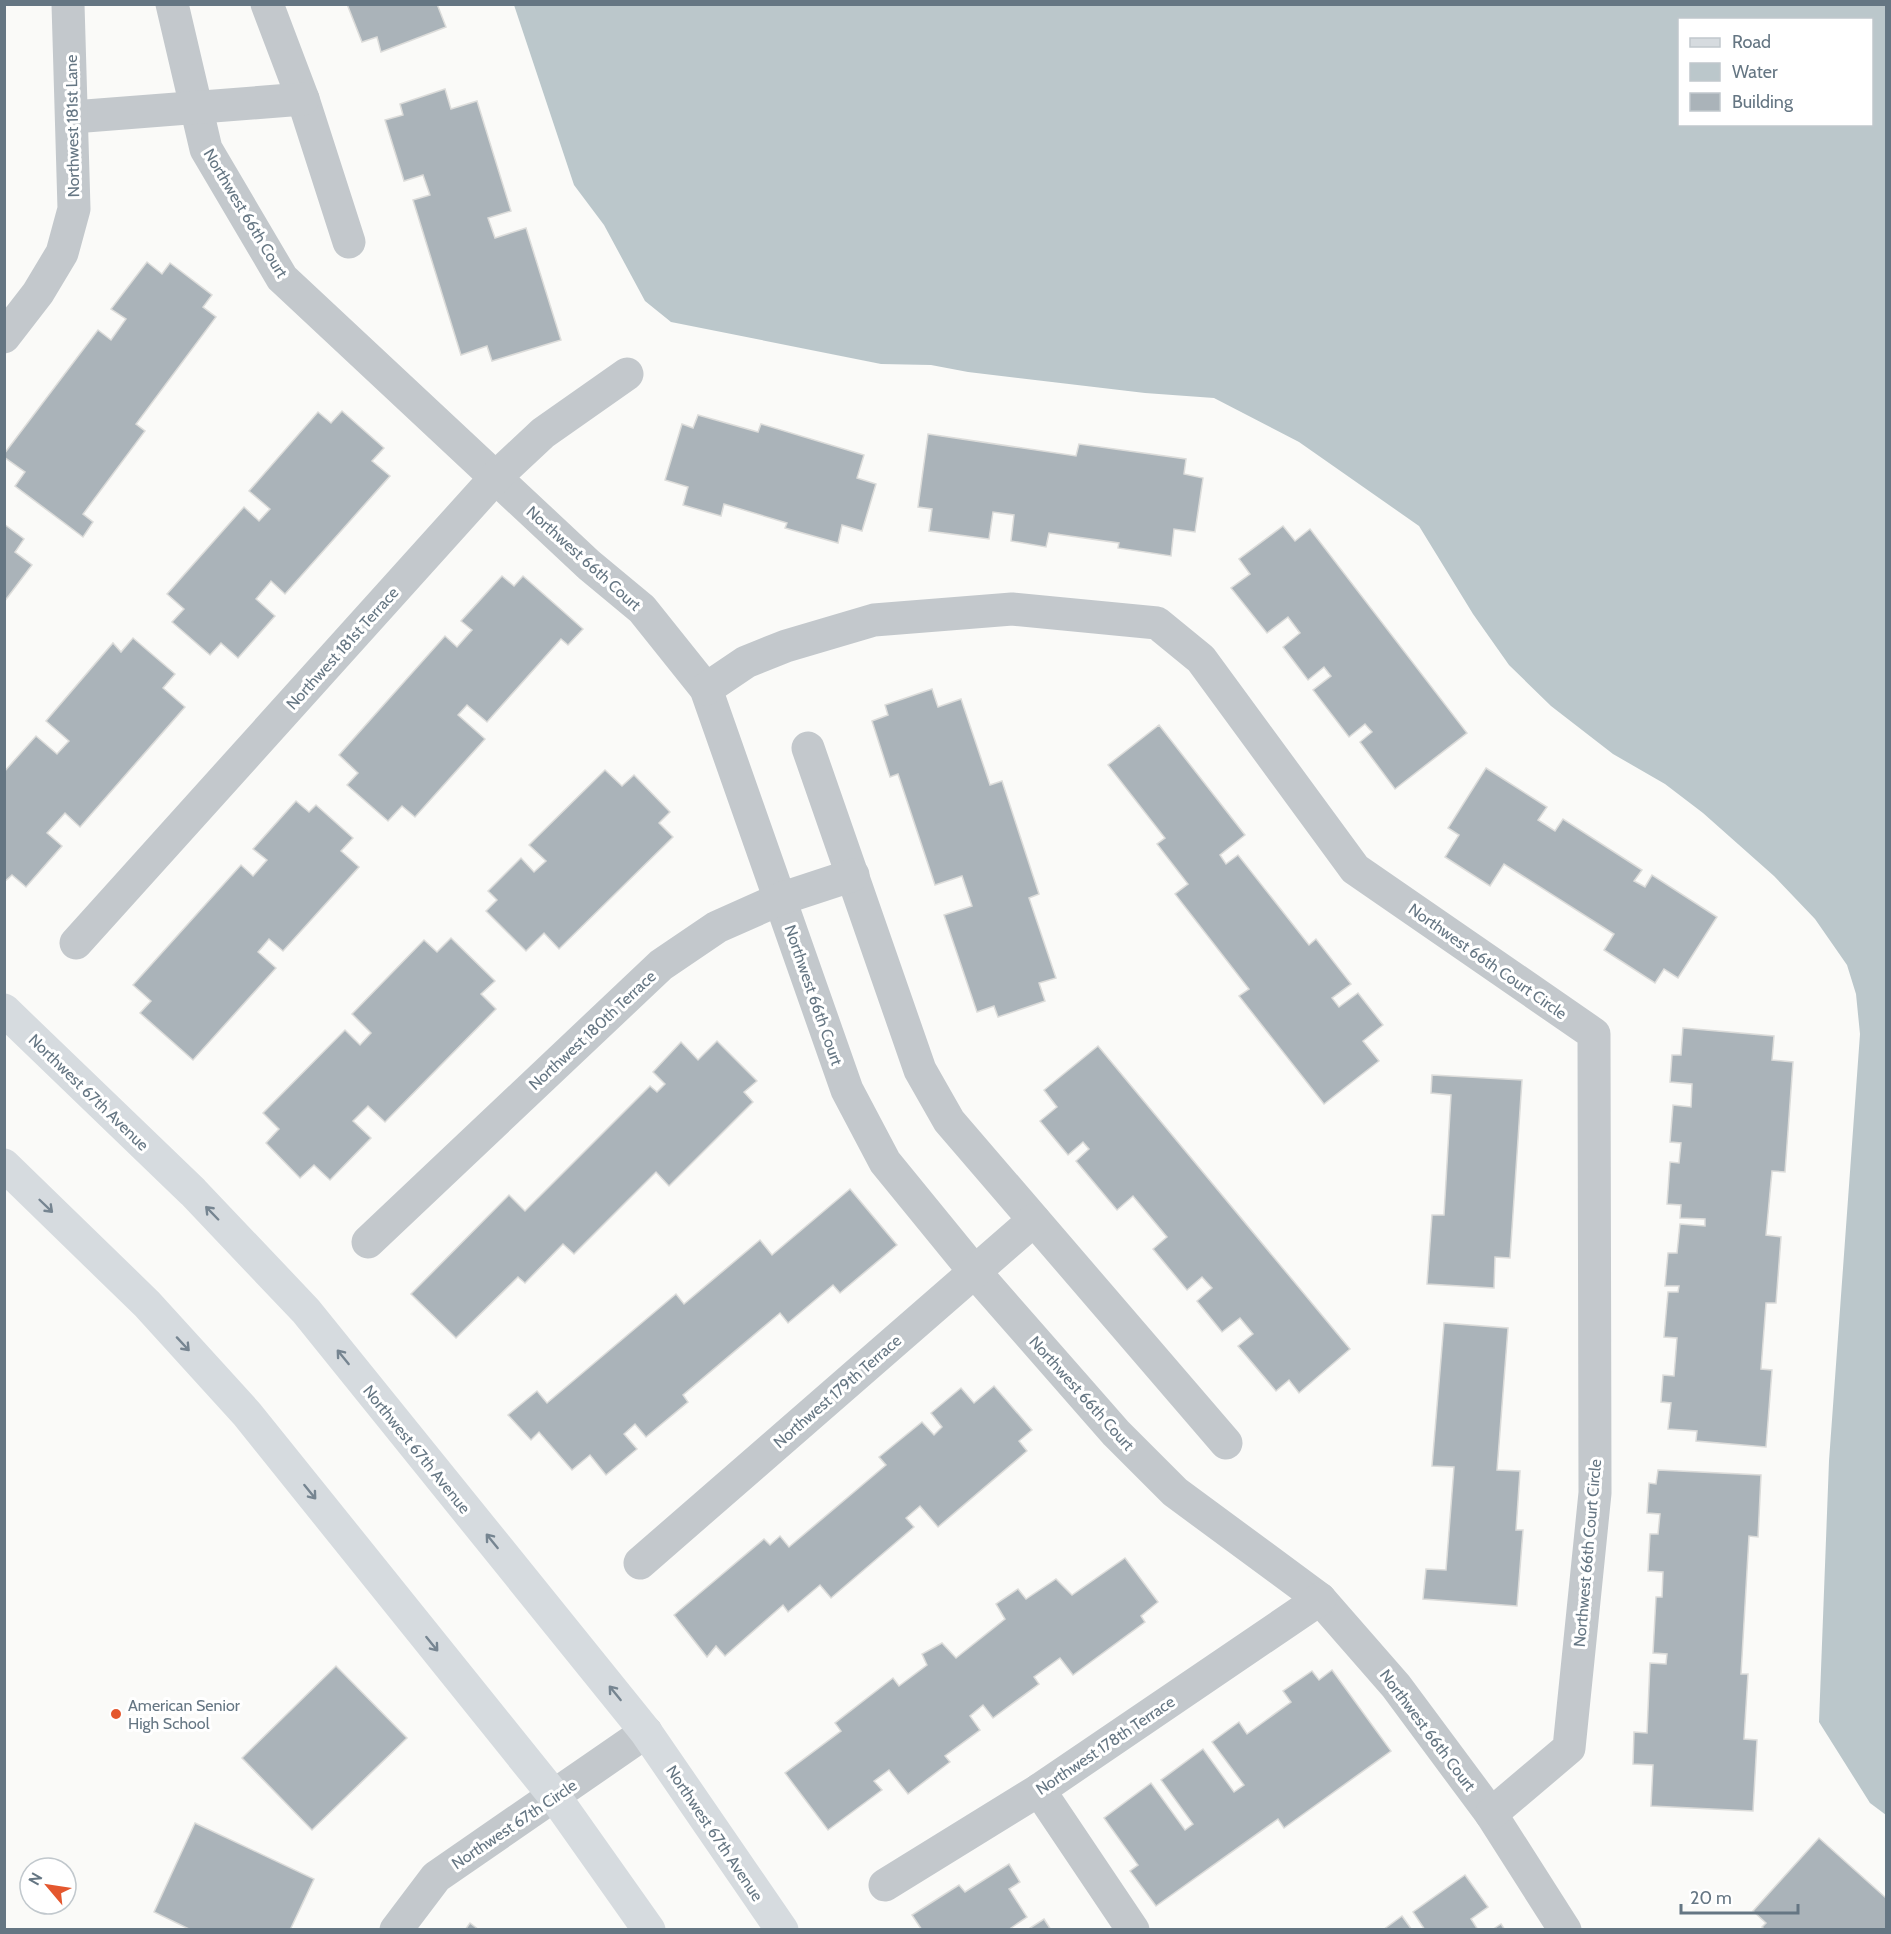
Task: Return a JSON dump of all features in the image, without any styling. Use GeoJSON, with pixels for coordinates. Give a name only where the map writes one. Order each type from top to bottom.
{"type":"FeatureCollection","features":[{"type":"Feature","properties":{"kind":"main road","name":"Northwest 67th Avenue"},"geometry":{"type":"LineString","coordinates":[[4,1010],[193,1192],[306,1311],[646,1732],[782,1929]]}},
{"type":"Feature","properties":{"kind":"main road"},"geometry":{"type":"LineString","coordinates":[[4,1165],[147,1304],[248,1414],[555,1797],[649,1929]]}},
{"type":"Feature","properties":{"kind":"street","name":"Northwest 181st Lane"},"geometry":{"type":"LineString","coordinates":[[4,337],[38,294],[62,253],[74,209],[68,4]]}},
{"type":"Feature","properties":{"kind":"street","name":"Northwest 66th Court"},"geometry":{"type":"LineString","coordinates":[[172,4],[206,149],[282,278],[589,565],[642,609],[706,689],[847,1090],[885,1162],[974,1271],[1116,1433],[1175,1492],[1320,1599],[1396,1686],[1491,1814],[1565,1929]]}},
{"type":"Feature","properties":{"kind":"street"},"geometry":{"type":"LineString","coordinates":[[267,4],[303,99],[349,242]]}},
{"type":"Feature","properties":{"kind":"street"},"geometry":{"type":"LineString","coordinates":[[73,117],[194,105],[303,99]]}},
{"type":"Feature","properties":{"kind":"street","name":"Northwest 181st Terrace"},"geometry":{"type":"LineString","coordinates":[[76,943],[496,477],[543,433],[627,374]]}},
{"type":"Feature","properties":{"kind":"street","name":"Northwest 66th Court Circle"},"geometry":{"type":"LineString","coordinates":[[706,689],[746,662],[786,646],[874,620],[1012,609],[1157,623],[1201,659],[1355,868],[1594,1034],[1595,1493],[1569,1748],[1491,1814]]}},
{"type":"Feature","properties":{"kind":"street"},"geometry":{"type":"LineString","coordinates":[[808,748],[920,1070],[950,1121],[1226,1443]]}},
{"type":"Feature","properties":{"kind":"street","name":"Northwest 180th Terrace"},"geometry":{"type":"LineString","coordinates":[[368,1242],[661,965],[717,927],[780,899],[853,875]]}},
{"type":"Feature","properties":{"kind":"street","name":"Northwest 179th Terrace"},"geometry":{"type":"LineString","coordinates":[[640,1563],[1034,1220]]}},
{"type":"Feature","properties":{"kind":"street","name":"Northwest 178th Terrace"},"geometry":{"type":"LineString","coordinates":[[885,1885],[1039,1790],[1320,1599]]}},
{"type":"Feature","properties":{"kind":"street","name":"Northwest 67th Circle"},"geometry":{"type":"LineString","coordinates":[[396,1929],[436,1877],[646,1732]]}},
{"type":"Feature","properties":{"kind":"street"},"geometry":{"type":"LineString","coordinates":[[1039,1790],[1133,1929]]}},
{"type":"Feature","properties":{"kind":"water"},"geometry":{"type":"Polygon","coordinates":[[[514,5],[1886,5],[1886,1815],[1870,1803],[1819,1722],[1829,1461],[1860,1034],[1856,994],[1847,965],[1815,919],[1774,876],[1703,813],[1665,784],[1613,754],[1551,706],[1509,665],[1473,614],[1419,526],[1299,442],[1214,398],[1145,393],[968,372],[931,365],[881,364],[671,322],[645,301],[604,225],[574,185],[514,5]]]}},
{"type":"Feature","properties":{"kind":"building"},"geometry":{"type":"Polygon","coordinates":[[[347,4],[437,4],[446,27],[381,52],[377,37],[362,42],[347,4]]]}},
{"type":"Feature","properties":{"kind":"building"},"geometry":{"type":"Polygon","coordinates":[[[445,89],[451,109],[477,101],[511,211],[488,218],[495,238],[526,228],[561,340],[492,361],[487,346],[461,355],[413,200],[430,195],[423,175],[404,181],[385,120],[403,115],[400,104],[445,89]]]}},
{"type":"Feature","properties":{"kind":"building"},"geometry":{"type":"Polygon","coordinates":[[[147,262],[162,274],[170,263],[212,295],[203,307],[216,317],[136,424],[145,431],[83,514],[93,522],[83,537],[15,486],[25,472],[4,457],[4,454],[98,330],[111,340],[126,319],[111,309],[147,262]]]}},
{"type":"Feature","properties":{"kind":"building"},"geometry":{"type":"Polygon","coordinates":[[[342,411],[384,448],[372,461],[390,476],[285,594],[271,581],[256,599],[275,616],[238,658],[221,643],[210,655],[172,622],[184,609],[167,594],[244,507],[259,521],[270,509],[249,491],[318,412],[331,423],[342,411]]]}},
{"type":"Feature","properties":{"kind":"building"},"geometry":{"type":"Polygon","coordinates":[[[698,415],[758,432],[761,424],[864,455],[857,478],[876,484],[862,531],[842,525],[838,543],[785,528],[787,523],[724,504],[721,516],[683,505],[688,487],[665,480],[682,424],[693,428],[698,415]]]}},
{"type":"Feature","properties":{"kind":"building"},"geometry":{"type":"Polygon","coordinates":[[[928,434],[1076,456],[1079,444],[1186,459],[1184,474],[1203,478],[1195,532],[1174,529],[1171,556],[1118,548],[1119,543],[1049,533],[1046,547],[1011,541],[1014,515],[993,512],[989,539],[929,531],[932,509],[918,507],[928,434]]]}},
{"type":"Feature","properties":{"kind":"building"},"geometry":{"type":"Polygon","coordinates":[[[4,524],[24,539],[15,552],[32,565],[4,602],[4,524]]]}},
{"type":"Feature","properties":{"kind":"building"},"geometry":{"type":"Polygon","coordinates":[[[1283,526],[1295,541],[1310,529],[1467,733],[1395,789],[1360,742],[1372,732],[1365,724],[1349,737],[1313,690],[1331,676],[1324,667],[1308,680],[1283,647],[1300,633],[1288,617],[1267,633],[1231,588],[1250,574],[1239,559],[1283,526]]]}},
{"type":"Feature","properties":{"kind":"building"},"geometry":{"type":"Polygon","coordinates":[[[502,576],[514,586],[523,576],[583,629],[568,645],[561,639],[487,722],[467,705],[458,715],[485,739],[415,817],[402,806],[388,821],[347,785],[358,773],[339,755],[445,636],[457,647],[472,630],[461,621],[502,576]]]}},
{"type":"Feature","properties":{"kind":"building"},"geometry":{"type":"Polygon","coordinates":[[[133,638],[175,674],[163,688],[185,707],[80,827],[65,813],[47,833],[62,846],[26,887],[12,875],[4,882],[4,772],[36,736],[57,754],[69,741],[46,721],[113,643],[121,652],[133,638]]]}},
{"type":"Feature","properties":{"kind":"building"},"geometry":{"type":"Polygon","coordinates":[[[932,689],[938,707],[961,699],[990,785],[1002,781],[1039,894],[1029,898],[1056,978],[1039,983],[1045,1001],[998,1017],[994,1006],[977,1012],[944,915],[972,906],[962,876],[935,885],[898,774],[890,777],[872,721],[888,715],[885,705],[932,689]]]}},
{"type":"Feature","properties":{"kind":"building"},"geometry":{"type":"Polygon","coordinates":[[[1159,725],[1245,835],[1220,855],[1226,864],[1238,855],[1309,945],[1316,939],[1351,984],[1332,998],[1339,1007],[1358,993],[1383,1025],[1363,1041],[1379,1061],[1324,1104],[1239,996],[1249,989],[1175,894],[1188,884],[1157,844],[1165,838],[1108,765],[1159,725]]]}},
{"type":"Feature","properties":{"kind":"building"},"geometry":{"type":"Polygon","coordinates":[[[1486,768],[1547,807],[1538,820],[1555,831],[1563,819],[1642,870],[1634,881],[1645,887],[1652,875],[1717,917],[1678,978],[1664,969],[1655,983],[1604,950],[1614,934],[1504,864],[1490,886],[1445,857],[1459,835],[1448,828],[1486,768]]]}},
{"type":"Feature","properties":{"kind":"building"},"geometry":{"type":"Polygon","coordinates":[[[605,770],[622,786],[634,775],[670,812],[659,823],[673,837],[559,949],[544,933],[526,951],[486,911],[497,900],[488,891],[521,858],[534,872],[546,861],[529,845],[605,770]]]}},
{"type":"Feature","properties":{"kind":"building"},"geometry":{"type":"Polygon","coordinates":[[[296,801],[309,812],[316,805],[353,838],[341,851],[359,867],[283,951],[269,939],[258,952],[276,968],[193,1060],[140,1013],[151,1001],[133,985],[241,865],[253,876],[267,860],[253,849],[296,801]]]}},
{"type":"Feature","properties":{"kind":"building"},"geometry":{"type":"Polygon","coordinates":[[[451,938],[495,981],[481,994],[496,1009],[385,1122],[368,1106],[353,1121],[371,1138],[330,1180],[314,1165],[300,1178],[266,1143],[279,1129],[263,1113],[345,1030],[360,1045],[371,1033],[352,1014],[424,940],[437,952],[451,938]]]}},
{"type":"Feature","properties":{"kind":"building"},"geometry":{"type":"Polygon","coordinates":[[[1683,1028],[1774,1036],[1772,1060],[1793,1062],[1785,1172],[1772,1171],[1766,1235],[1781,1237],[1776,1303],[1766,1303],[1761,1369],[1772,1370],[1766,1447],[1696,1441],[1697,1431],[1668,1429],[1671,1403],[1661,1402],[1663,1375],[1674,1376],[1677,1338],[1664,1337],[1668,1292],[1678,1292],[1679,1286],[1665,1286],[1668,1253],[1677,1253],[1680,1224],[1705,1226],[1705,1219],[1680,1218],[1681,1205],[1667,1204],[1670,1162],[1679,1163],[1681,1143],[1670,1142],[1673,1105],[1691,1107],[1692,1084],[1670,1082],[1672,1055],[1681,1055],[1683,1028]]]}},
{"type":"Feature","properties":{"kind":"building"},"geometry":{"type":"Polygon","coordinates":[[[717,1041],[757,1081],[744,1092],[753,1102],[669,1186],[656,1172],[574,1254],[563,1244],[525,1283],[518,1277],[456,1338],[411,1294],[509,1195],[525,1211],[650,1086],[657,1092],[665,1084],[653,1072],[681,1042],[698,1060],[717,1041]]]}},
{"type":"Feature","properties":{"kind":"building"},"geometry":{"type":"Polygon","coordinates":[[[1098,1046],[1350,1349],[1299,1393],[1289,1380],[1276,1391],[1238,1346],[1253,1334],[1240,1318],[1222,1332],[1197,1301],[1212,1288],[1202,1277],[1187,1290],[1153,1249],[1167,1237],[1133,1196],[1117,1210],[1076,1161],[1089,1149],[1083,1142],[1068,1155],[1040,1121],[1057,1107],[1044,1090],[1098,1046]]]}},
{"type":"Feature","properties":{"kind":"building"},"geometry":{"type":"Polygon","coordinates":[[[1432,1075],[1522,1080],[1510,1258],[1495,1257],[1494,1288],[1427,1284],[1432,1215],[1444,1215],[1451,1095],[1431,1093],[1432,1075]]]}},
{"type":"Feature","properties":{"kind":"building"},"geometry":{"type":"Polygon","coordinates":[[[850,1189],[897,1245],[840,1293],[833,1285],[788,1323],[780,1313],[683,1395],[688,1402],[646,1437],[635,1424],[624,1434],[637,1449],[606,1475],[590,1455],[572,1470],[539,1432],[531,1440],[508,1415],[537,1391],[547,1403],[676,1294],[684,1304],[760,1240],[772,1255],[850,1189]]]}},
{"type":"Feature","properties":{"kind":"building"},"geometry":{"type":"Polygon","coordinates":[[[1444,1323],[1508,1328],[1497,1470],[1520,1471],[1516,1530],[1523,1530],[1517,1606],[1423,1599],[1426,1569],[1446,1570],[1454,1467],[1432,1466],[1444,1323]]]}},
{"type":"Feature","properties":{"kind":"building"},"geometry":{"type":"Polygon","coordinates":[[[994,1386],[1032,1430],[1019,1441],[1027,1451],[938,1527],[920,1506],[906,1518],[914,1527],[831,1598],[820,1585],[788,1612],[783,1605],[725,1656],[716,1646],[707,1657],[674,1615],[764,1539],[770,1545],[780,1536],[789,1547],[886,1465],[879,1457],[922,1422],[934,1435],[942,1427],[931,1413],[961,1388],[974,1403],[994,1386]]]}},
{"type":"Feature","properties":{"kind":"building"},"geometry":{"type":"Polygon","coordinates":[[[1658,1470],[1761,1475],[1758,1537],[1749,1536],[1741,1674],[1748,1674],[1744,1739],[1757,1740],[1753,1811],[1651,1806],[1653,1765],[1633,1764],[1634,1732],[1647,1733],[1650,1663],[1666,1664],[1667,1654],[1653,1653],[1656,1597],[1662,1597],[1663,1572],[1648,1571],[1650,1534],[1658,1534],[1660,1514],[1647,1513],[1649,1483],[1656,1484],[1658,1470]]]}},
{"type":"Feature","properties":{"kind":"building"},"geometry":{"type":"Polygon","coordinates":[[[1125,1558],[1158,1602],[1141,1616],[1145,1622],[1073,1675],[1060,1658],[1034,1677],[1039,1684],[993,1718],[983,1705],[970,1716],[980,1730],[945,1756],[950,1762],[908,1794],[889,1770],[874,1781],[882,1790],[828,1830],[785,1773],[841,1731],[835,1723],[893,1678],[899,1686],[927,1665],[922,1654],[942,1643],[956,1658],[1005,1619],[996,1604],[1018,1589],[1026,1599],[1056,1579],[1072,1595],[1125,1558]]]}},
{"type":"Feature","properties":{"kind":"building"},"geometry":{"type":"Polygon","coordinates":[[[336,1666],[407,1738],[312,1830],[242,1758],[336,1666]]]}},
{"type":"Feature","properties":{"kind":"building"},"geometry":{"type":"Polygon","coordinates":[[[1332,1670],[1391,1751],[1284,1828],[1278,1819],[1156,1906],[1130,1871],[1138,1865],[1104,1818],[1151,1783],[1185,1830],[1193,1824],[1161,1780],[1203,1749],[1234,1792],[1244,1785],[1212,1742],[1239,1722],[1247,1734],[1291,1702],[1283,1691],[1312,1671],[1319,1680],[1332,1670]]]}},
{"type":"Feature","properties":{"kind":"building"},"geometry":{"type":"Polygon","coordinates":[[[195,1823],[314,1879],[290,1930],[191,1930],[154,1912],[195,1823]]]}},
{"type":"Feature","properties":{"kind":"building"},"geometry":{"type":"Polygon","coordinates":[[[1819,1838],[1886,1898],[1886,1930],[1765,1930],[1762,1927],[1766,1923],[1753,1911],[1819,1838]]]}},
{"type":"Feature","properties":{"kind":"building"},"geometry":{"type":"Polygon","coordinates":[[[1009,1864],[1020,1882],[1009,1889],[1027,1917],[1008,1930],[922,1930],[912,1915],[959,1885],[965,1892],[1009,1864]]]}},
{"type":"Feature","properties":{"kind":"building"},"geometry":{"type":"Polygon","coordinates":[[[1465,1875],[1488,1907],[1471,1919],[1478,1930],[1425,1930],[1413,1912],[1465,1875]]]}},
{"type":"Feature","properties":{"kind":"building"},"geometry":{"type":"Polygon","coordinates":[[[1402,1916],[1412,1930],[1383,1930],[1402,1916]]]}},
{"type":"Feature","properties":{"kind":"building"},"geometry":{"type":"Polygon","coordinates":[[[1044,1919],[1051,1930],[1027,1930],[1044,1919]]]}},
{"type":"Feature","properties":{"kind":"building"},"geometry":{"type":"Polygon","coordinates":[[[470,1923],[479,1930],[465,1930],[470,1923]]]}},
{"type":"Feature","properties":{"kind":"building"},"geometry":{"type":"Polygon","coordinates":[[[1501,1924],[1505,1930],[1492,1930],[1501,1924]]]}},
{"type":"Feature","properties":{"kind":"place","name":"American Senior High School"},"geometry":{"type":"Point","coordinates":[116,1714]}}]}
